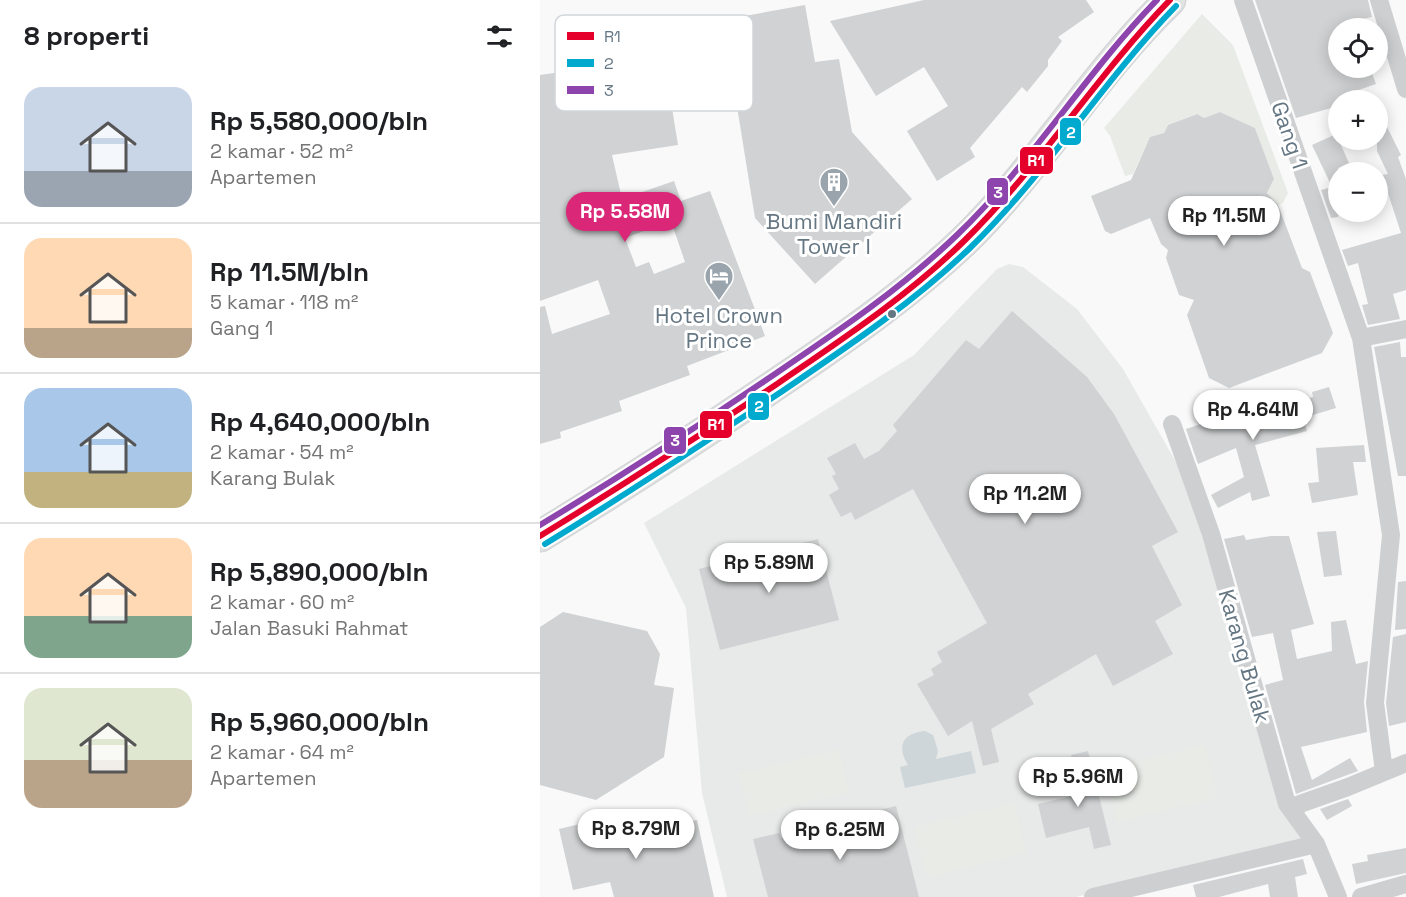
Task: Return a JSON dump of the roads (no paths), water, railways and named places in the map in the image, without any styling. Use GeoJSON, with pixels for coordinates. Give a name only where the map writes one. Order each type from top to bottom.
{"type":"FeatureCollection","features":[{"type":"Feature","properties":{"kind":"main road"},"geometry":{"type":"LineString","coordinates":[[540,536],[665,460],[877,313],[972,232],[1164,4]]}},
{"type":"Feature","properties":{"kind":"street","name":"Gang 1"},"geometry":{"type":"LineString","coordinates":[[1243,0],[1361,338],[1398,535],[1375,704],[1384,771]]}},
{"type":"Feature","properties":{"kind":"street"},"geometry":{"type":"LineString","coordinates":[[1379,0],[1406,89]]}},
{"type":"Feature","properties":{"kind":"street"},"geometry":{"type":"LineString","coordinates":[[1361,338],[1406,329]]}},
{"type":"Feature","properties":{"kind":"street","name":"Karang Bulak"},"geometry":{"type":"LineString","coordinates":[[1172,424],[1211,534],[1287,804],[1316,844],[1336,889]]}},
{"type":"Feature","properties":{"kind":"street"},"geometry":{"type":"LineString","coordinates":[[1295,815],[1297,805],[1348,788],[1406,763]]}},
{"type":"Feature","properties":{"kind":"street"},"geometry":{"type":"LineString","coordinates":[[1093,897],[1316,844]]}},
{"type":"Feature","properties":{"kind":"street"},"geometry":{"type":"LineString","coordinates":[[1361,897],[1406,884]]}},
{"type":"Feature","properties":{"kind":"place","name":"Bumi Mandiri Tower I"},"geometry":{"type":"Point","coordinates":[834,208]}},
{"type":"Feature","properties":{"kind":"place","name":"Hotel Crown Prince"},"geometry":{"type":"Point","coordinates":[719,302]}}]}
